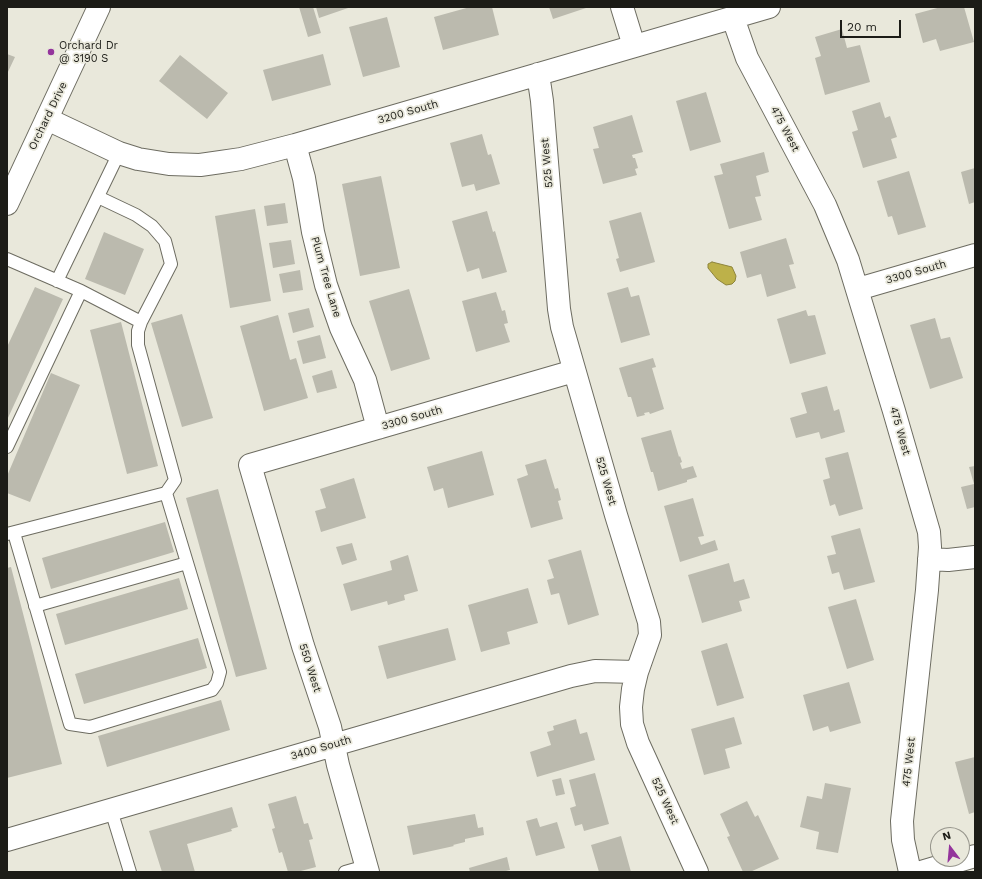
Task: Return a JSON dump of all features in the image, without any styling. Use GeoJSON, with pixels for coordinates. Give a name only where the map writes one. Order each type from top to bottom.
{"type":"FeatureCollection","features":[{"type":"Feature","properties":{"kind":"street","name":"Orchard Drive"},"geometry":{"type":"LineString","coordinates":[[7,204],[99,7]]}},
{"type":"Feature","properties":{"kind":"street"},"geometry":{"type":"LineString","coordinates":[[622,7],[634,46]]}},
{"type":"Feature","properties":{"kind":"street","name":"3200 South"},"geometry":{"type":"LineString","coordinates":[[47,119],[119,153],[152,162],[200,165],[241,159],[294,145],[769,7]]}},
{"type":"Feature","properties":{"kind":"street","name":"475 West"},"geometry":{"type":"LineString","coordinates":[[733,18],[747,58],[825,205],[837,232],[858,289],[929,532],[929,559],[902,821],[903,840],[910,872]]}},
{"type":"Feature","properties":{"kind":"street","name":"525 West"},"geometry":{"type":"LineString","coordinates":[[538,74],[542,101],[559,309],[562,327],[649,622],[650,635],[637,672],[633,689],[632,724],[638,743],[697,872]]}},
{"type":"Feature","properties":{"kind":"street","name":"Plum Tree Lane"},"geometry":{"type":"LineString","coordinates":[[294,145],[304,178],[313,232],[326,285],[341,328],[364,380],[378,428]]}},
{"type":"Feature","properties":{"kind":"street","name":"3300 South"},"geometry":{"type":"LineString","coordinates":[[858,289],[975,255]]}},
{"type":"Feature","properties":{"kind":"street","name":"3300 South"},"geometry":{"type":"LineString","coordinates":[[250,465],[574,371]]}},
{"type":"Feature","properties":{"kind":"street","name":"550 West"},"geometry":{"type":"LineString","coordinates":[[250,465],[303,646],[330,727],[338,765],[367,869]]}},
{"type":"Feature","properties":{"kind":"street"},"geometry":{"type":"LineString","coordinates":[[929,559],[948,560],[975,557]]}},
{"type":"Feature","properties":{"kind":"street","name":"3400 South"},"geometry":{"type":"LineString","coordinates":[[7,840],[582,672],[637,672]]}},
{"type":"Feature","properties":{"kind":"street"},"geometry":{"type":"LineString","coordinates":[[920,872],[975,856]]}},
{"type":"Feature","properties":{"kind":"lane"},"geometry":{"type":"LineString","coordinates":[[57,281],[119,153]]}},
{"type":"Feature","properties":{"kind":"lane"},"geometry":{"type":"LineString","coordinates":[[98,197],[136,215],[152,226],[165,241],[171,264],[141,322],[138,331],[138,345],[174,480],[166,493],[10,534],[35,606],[70,724],[90,727],[212,690],[217,683],[220,672],[166,493]]}},
{"type":"Feature","properties":{"kind":"lane"},"geometry":{"type":"LineString","coordinates":[[7,259],[81,291],[141,322]]}},
{"type":"Feature","properties":{"kind":"lane"},"geometry":{"type":"LineString","coordinates":[[7,447],[81,291]]}},
{"type":"Feature","properties":{"kind":"lane"},"geometry":{"type":"LineString","coordinates":[[35,606],[187,563]]}},
{"type":"Feature","properties":{"kind":"lane"},"geometry":{"type":"LineString","coordinates":[[111,810],[130,872]]}},
{"type":"Feature","properties":{"kind":"lane"},"geometry":{"type":"LineString","coordinates":[[345,872],[367,869]]}},
{"type":"Feature","properties":{"kind":"shaded area"},"geometry":{"type":"Polygon","coordinates":[[[712,262],[732,267],[736,276],[735,281],[732,284],[726,285],[717,279],[708,268],[708,264],[712,262]]]}},
{"type":"Feature","properties":{"kind":"building"},"geometry":{"type":"Polygon","coordinates":[[[299,7],[313,7],[321,33],[308,37],[299,7]]]}},
{"type":"Feature","properties":{"kind":"building"},"geometry":{"type":"Polygon","coordinates":[[[316,7],[351,7],[319,18],[316,7]]]}},
{"type":"Feature","properties":{"kind":"building"},"geometry":{"type":"Polygon","coordinates":[[[470,7],[492,7],[499,35],[443,50],[434,17],[470,7]]]}},
{"type":"Feature","properties":{"kind":"building"},"geometry":{"type":"Polygon","coordinates":[[[549,7],[585,7],[586,8],[553,19],[549,7]]]}},
{"type":"Feature","properties":{"kind":"building"},"geometry":{"type":"Polygon","coordinates":[[[941,7],[964,7],[974,42],[940,51],[936,39],[923,43],[915,14],[941,7]]]}},
{"type":"Feature","properties":{"kind":"building"},"geometry":{"type":"Polygon","coordinates":[[[387,17],[400,67],[363,77],[349,27],[387,17]]]}},
{"type":"Feature","properties":{"kind":"building"},"geometry":{"type":"Polygon","coordinates":[[[842,29],[847,48],[860,45],[870,82],[825,95],[815,58],[821,56],[815,37],[842,29]]]}},
{"type":"Feature","properties":{"kind":"building"},"geometry":{"type":"Polygon","coordinates":[[[7,54],[15,57],[7,74],[7,54]]]}},
{"type":"Feature","properties":{"kind":"building"},"geometry":{"type":"Polygon","coordinates":[[[323,54],[331,85],[272,101],[263,70],[323,54]]]}},
{"type":"Feature","properties":{"kind":"building"},"geometry":{"type":"Polygon","coordinates":[[[180,55],[228,93],[207,119],[159,81],[180,55]]]}},
{"type":"Feature","properties":{"kind":"building"},"geometry":{"type":"Polygon","coordinates":[[[706,92],[721,142],[690,151],[676,101],[706,92]]]}},
{"type":"Feature","properties":{"kind":"building"},"geometry":{"type":"Polygon","coordinates":[[[880,102],[885,118],[890,116],[897,137],[891,139],[897,158],[863,168],[852,132],[858,130],[852,111],[880,102]]]}},
{"type":"Feature","properties":{"kind":"building"},"geometry":{"type":"Polygon","coordinates":[[[632,115],[643,152],[632,155],[633,158],[635,158],[638,168],[635,169],[637,175],[603,184],[593,149],[599,148],[593,127],[632,115]]]}},
{"type":"Feature","properties":{"kind":"building"},"geometry":{"type":"Polygon","coordinates":[[[482,134],[488,155],[491,154],[500,184],[476,191],[474,184],[462,187],[450,143],[482,134]]]}},
{"type":"Feature","properties":{"kind":"building"},"geometry":{"type":"Polygon","coordinates":[[[764,152],[769,172],[756,176],[761,196],[755,197],[762,220],[729,229],[714,176],[723,174],[720,164],[764,152]]]}},
{"type":"Feature","properties":{"kind":"building"},"geometry":{"type":"Polygon","coordinates":[[[975,168],[975,202],[969,204],[961,172],[975,168]]]}},
{"type":"Feature","properties":{"kind":"building"},"geometry":{"type":"Polygon","coordinates":[[[909,171],[926,227],[898,235],[892,216],[888,217],[877,181],[909,171]]]}},
{"type":"Feature","properties":{"kind":"building"},"geometry":{"type":"Polygon","coordinates":[[[381,176],[400,268],[360,276],[342,184],[381,176]]]}},
{"type":"Feature","properties":{"kind":"building"},"geometry":{"type":"Polygon","coordinates":[[[285,203],[288,223],[267,226],[264,206],[285,203]]]}},
{"type":"Feature","properties":{"kind":"building"},"geometry":{"type":"Polygon","coordinates":[[[255,209],[271,301],[230,308],[215,216],[255,209]]]}},
{"type":"Feature","properties":{"kind":"building"},"geometry":{"type":"Polygon","coordinates":[[[487,211],[493,232],[495,231],[507,272],[482,279],[479,268],[467,272],[452,221],[487,211]]]}},
{"type":"Feature","properties":{"kind":"building"},"geometry":{"type":"Polygon","coordinates":[[[641,212],[655,262],[620,272],[616,259],[619,258],[609,221],[641,212]]]}},
{"type":"Feature","properties":{"kind":"building"},"geometry":{"type":"Polygon","coordinates":[[[104,232],[144,249],[125,295],[85,279],[104,232]]]}},
{"type":"Feature","properties":{"kind":"building"},"geometry":{"type":"Polygon","coordinates":[[[786,238],[794,264],[789,265],[796,288],[767,297],[761,274],[747,278],[740,252],[786,238]]]}},
{"type":"Feature","properties":{"kind":"building"},"geometry":{"type":"Polygon","coordinates":[[[291,240],[295,264],[273,268],[269,243],[291,240]]]}},
{"type":"Feature","properties":{"kind":"building"},"geometry":{"type":"Polygon","coordinates":[[[300,270],[303,290],[283,293],[279,274],[300,270]]]}},
{"type":"Feature","properties":{"kind":"building"},"geometry":{"type":"Polygon","coordinates":[[[35,287],[63,299],[7,420],[7,347],[35,287]]]}},
{"type":"Feature","properties":{"kind":"building"},"geometry":{"type":"Polygon","coordinates":[[[628,287],[631,297],[639,295],[650,335],[621,343],[607,293],[628,287]]]}},
{"type":"Feature","properties":{"kind":"building"},"geometry":{"type":"Polygon","coordinates":[[[409,289],[430,359],[391,371],[369,301],[409,289]]]}},
{"type":"Feature","properties":{"kind":"building"},"geometry":{"type":"Polygon","coordinates":[[[496,292],[502,311],[505,310],[508,323],[504,324],[510,342],[476,352],[462,301],[496,292]]]}},
{"type":"Feature","properties":{"kind":"building"},"geometry":{"type":"Polygon","coordinates":[[[309,308],[314,327],[293,333],[288,313],[309,308]]]}},
{"type":"Feature","properties":{"kind":"building"},"geometry":{"type":"Polygon","coordinates":[[[806,310],[808,316],[815,315],[826,354],[790,364],[777,319],[806,310]]]}},
{"type":"Feature","properties":{"kind":"building"},"geometry":{"type":"Polygon","coordinates":[[[182,314],[213,418],[182,427],[151,323],[182,314]]]}},
{"type":"Feature","properties":{"kind":"building"},"geometry":{"type":"Polygon","coordinates":[[[278,315],[290,360],[296,358],[308,398],[264,411],[240,326],[278,315]]]}},
{"type":"Feature","properties":{"kind":"building"},"geometry":{"type":"Polygon","coordinates":[[[935,318],[941,339],[950,337],[963,378],[930,389],[910,325],[935,318]]]}},
{"type":"Feature","properties":{"kind":"building"},"geometry":{"type":"Polygon","coordinates":[[[121,322],[158,466],[127,474],[90,330],[121,322]]]}},
{"type":"Feature","properties":{"kind":"building"},"geometry":{"type":"Polygon","coordinates":[[[320,335],[326,358],[303,364],[297,341],[320,335]]]}},
{"type":"Feature","properties":{"kind":"building"},"geometry":{"type":"Polygon","coordinates":[[[653,358],[656,367],[652,368],[664,409],[650,414],[649,412],[644,413],[645,415],[637,417],[631,397],[628,397],[619,368],[653,358]]]}},
{"type":"Feature","properties":{"kind":"building"},"geometry":{"type":"Polygon","coordinates":[[[332,370],[337,388],[317,393],[312,376],[332,370]]]}},
{"type":"Feature","properties":{"kind":"building"},"geometry":{"type":"Polygon","coordinates":[[[51,373],[80,385],[30,502],[7,493],[7,476],[51,373]]]}},
{"type":"Feature","properties":{"kind":"building"},"geometry":{"type":"Polygon","coordinates":[[[827,386],[834,411],[839,409],[845,432],[821,439],[819,432],[796,438],[790,418],[807,413],[801,393],[827,386]]]}},
{"type":"Feature","properties":{"kind":"building"},"geometry":{"type":"Polygon","coordinates":[[[671,430],[679,457],[680,456],[682,462],[680,463],[682,469],[693,466],[697,477],[687,480],[687,482],[658,491],[641,438],[671,430]]]}},
{"type":"Feature","properties":{"kind":"building"},"geometry":{"type":"Polygon","coordinates":[[[482,451],[494,495],[448,508],[443,488],[434,491],[427,467],[482,451]]]}},
{"type":"Feature","properties":{"kind":"building"},"geometry":{"type":"Polygon","coordinates":[[[848,452],[863,509],[839,516],[835,504],[830,506],[823,480],[830,478],[825,458],[848,452]]]}},
{"type":"Feature","properties":{"kind":"building"},"geometry":{"type":"Polygon","coordinates":[[[546,459],[555,489],[558,488],[561,500],[558,501],[563,519],[531,528],[517,479],[528,475],[525,465],[546,459]]]}},
{"type":"Feature","properties":{"kind":"building"},"geometry":{"type":"Polygon","coordinates":[[[975,466],[975,507],[967,509],[961,487],[974,484],[969,467],[975,466]]]}},
{"type":"Feature","properties":{"kind":"building"},"geometry":{"type":"Polygon","coordinates":[[[354,478],[366,518],[321,532],[315,511],[326,508],[320,489],[354,478]]]}},
{"type":"Feature","properties":{"kind":"building"},"geometry":{"type":"Polygon","coordinates":[[[218,489],[267,669],[236,677],[186,498],[218,489]]]}},
{"type":"Feature","properties":{"kind":"building"},"geometry":{"type":"Polygon","coordinates":[[[693,498],[704,536],[698,537],[701,545],[715,540],[718,550],[680,562],[664,506],[693,498]]]}},
{"type":"Feature","properties":{"kind":"building"},"geometry":{"type":"Polygon","coordinates":[[[165,522],[174,552],[51,589],[42,558],[165,522]]]}},
{"type":"Feature","properties":{"kind":"building"},"geometry":{"type":"Polygon","coordinates":[[[860,528],[875,582],[844,590],[839,572],[832,574],[827,556],[836,554],[831,536],[860,528]]]}},
{"type":"Feature","properties":{"kind":"building"},"geometry":{"type":"Polygon","coordinates":[[[352,543],[357,560],[342,565],[336,547],[352,543]]]}},
{"type":"Feature","properties":{"kind":"building"},"geometry":{"type":"Polygon","coordinates":[[[581,550],[599,615],[568,625],[559,593],[551,595],[547,580],[554,578],[548,560],[581,550]]]}},
{"type":"Feature","properties":{"kind":"building"},"geometry":{"type":"Polygon","coordinates":[[[408,555],[418,591],[404,595],[405,600],[388,605],[387,601],[351,611],[343,584],[392,570],[390,561],[408,555]]]}},
{"type":"Feature","properties":{"kind":"building"},"geometry":{"type":"Polygon","coordinates":[[[729,563],[734,582],[744,579],[750,598],[739,601],[742,611],[702,623],[688,575],[729,563]]]}},
{"type":"Feature","properties":{"kind":"building"},"geometry":{"type":"Polygon","coordinates":[[[11,567],[62,764],[7,778],[7,568],[11,567]]]}},
{"type":"Feature","properties":{"kind":"building"},"geometry":{"type":"Polygon","coordinates":[[[179,578],[188,609],[65,645],[56,614],[179,578]]]}},
{"type":"Feature","properties":{"kind":"building"},"geometry":{"type":"Polygon","coordinates":[[[528,588],[538,623],[507,632],[510,644],[481,652],[468,605],[528,588]]]}},
{"type":"Feature","properties":{"kind":"building"},"geometry":{"type":"Polygon","coordinates":[[[856,599],[874,660],[847,669],[828,607],[856,599]]]}},
{"type":"Feature","properties":{"kind":"building"},"geometry":{"type":"Polygon","coordinates":[[[448,628],[456,660],[387,679],[378,646],[448,628]]]}},
{"type":"Feature","properties":{"kind":"building"},"geometry":{"type":"Polygon","coordinates":[[[198,638],[207,668],[84,704],[75,674],[198,638]]]}},
{"type":"Feature","properties":{"kind":"building"},"geometry":{"type":"Polygon","coordinates":[[[727,643],[744,698],[717,706],[701,651],[727,643]]]}},
{"type":"Feature","properties":{"kind":"building"},"geometry":{"type":"Polygon","coordinates":[[[849,682],[861,723],[830,732],[828,726],[813,731],[803,695],[849,682]]]}},
{"type":"Feature","properties":{"kind":"building"},"geometry":{"type":"Polygon","coordinates":[[[221,700],[230,730],[107,767],[98,736],[221,700]]]}},
{"type":"Feature","properties":{"kind":"building"},"geometry":{"type":"Polygon","coordinates":[[[734,717],[742,744],[725,749],[730,768],[704,775],[691,729],[734,717]]]}},
{"type":"Feature","properties":{"kind":"building"},"geometry":{"type":"Polygon","coordinates":[[[576,719],[580,734],[587,732],[595,760],[537,777],[530,752],[551,745],[547,732],[554,730],[553,726],[576,719]]]}},
{"type":"Feature","properties":{"kind":"building"},"geometry":{"type":"Polygon","coordinates":[[[975,757],[975,812],[969,814],[955,762],[975,757]]]}},
{"type":"Feature","properties":{"kind":"building"},"geometry":{"type":"Polygon","coordinates":[[[595,773],[609,824],[584,831],[582,824],[575,826],[570,808],[576,806],[569,780],[595,773]]]}},
{"type":"Feature","properties":{"kind":"building"},"geometry":{"type":"Polygon","coordinates":[[[561,778],[565,794],[556,796],[552,780],[561,778]]]}},
{"type":"Feature","properties":{"kind":"building"},"geometry":{"type":"Polygon","coordinates":[[[825,783],[851,788],[838,853],[816,849],[819,832],[800,827],[807,796],[822,799],[825,783]]]}},
{"type":"Feature","properties":{"kind":"building"},"geometry":{"type":"Polygon","coordinates":[[[296,796],[304,824],[308,823],[313,839],[309,840],[316,867],[297,872],[288,872],[282,852],[279,853],[272,829],[275,828],[268,804],[296,796]]]}},
{"type":"Feature","properties":{"kind":"building"},"geometry":{"type":"Polygon","coordinates":[[[747,801],[755,817],[758,815],[779,859],[750,872],[743,872],[727,837],[730,836],[720,814],[747,801]]]}},
{"type":"Feature","properties":{"kind":"building"},"geometry":{"type":"Polygon","coordinates":[[[232,807],[238,827],[231,829],[232,831],[187,844],[195,872],[162,872],[149,831],[232,807]]]}},
{"type":"Feature","properties":{"kind":"building"},"geometry":{"type":"Polygon","coordinates":[[[475,814],[478,828],[483,827],[484,835],[465,839],[465,842],[453,845],[454,846],[413,855],[407,826],[475,814]]]}},
{"type":"Feature","properties":{"kind":"building"},"geometry":{"type":"Polygon","coordinates":[[[537,818],[540,827],[557,822],[565,848],[536,856],[526,821],[537,818]]]}},
{"type":"Feature","properties":{"kind":"building"},"geometry":{"type":"Polygon","coordinates":[[[621,836],[631,872],[599,872],[591,845],[621,836]]]}},
{"type":"Feature","properties":{"kind":"building"},"geometry":{"type":"Polygon","coordinates":[[[507,857],[510,870],[502,872],[470,872],[469,868],[507,857]]]}},
{"type":"Feature","properties":{"kind":"place","name":"Orchard Dr @ 3190 S"},"geometry":{"type":"Point","coordinates":[51,52]}}]}
